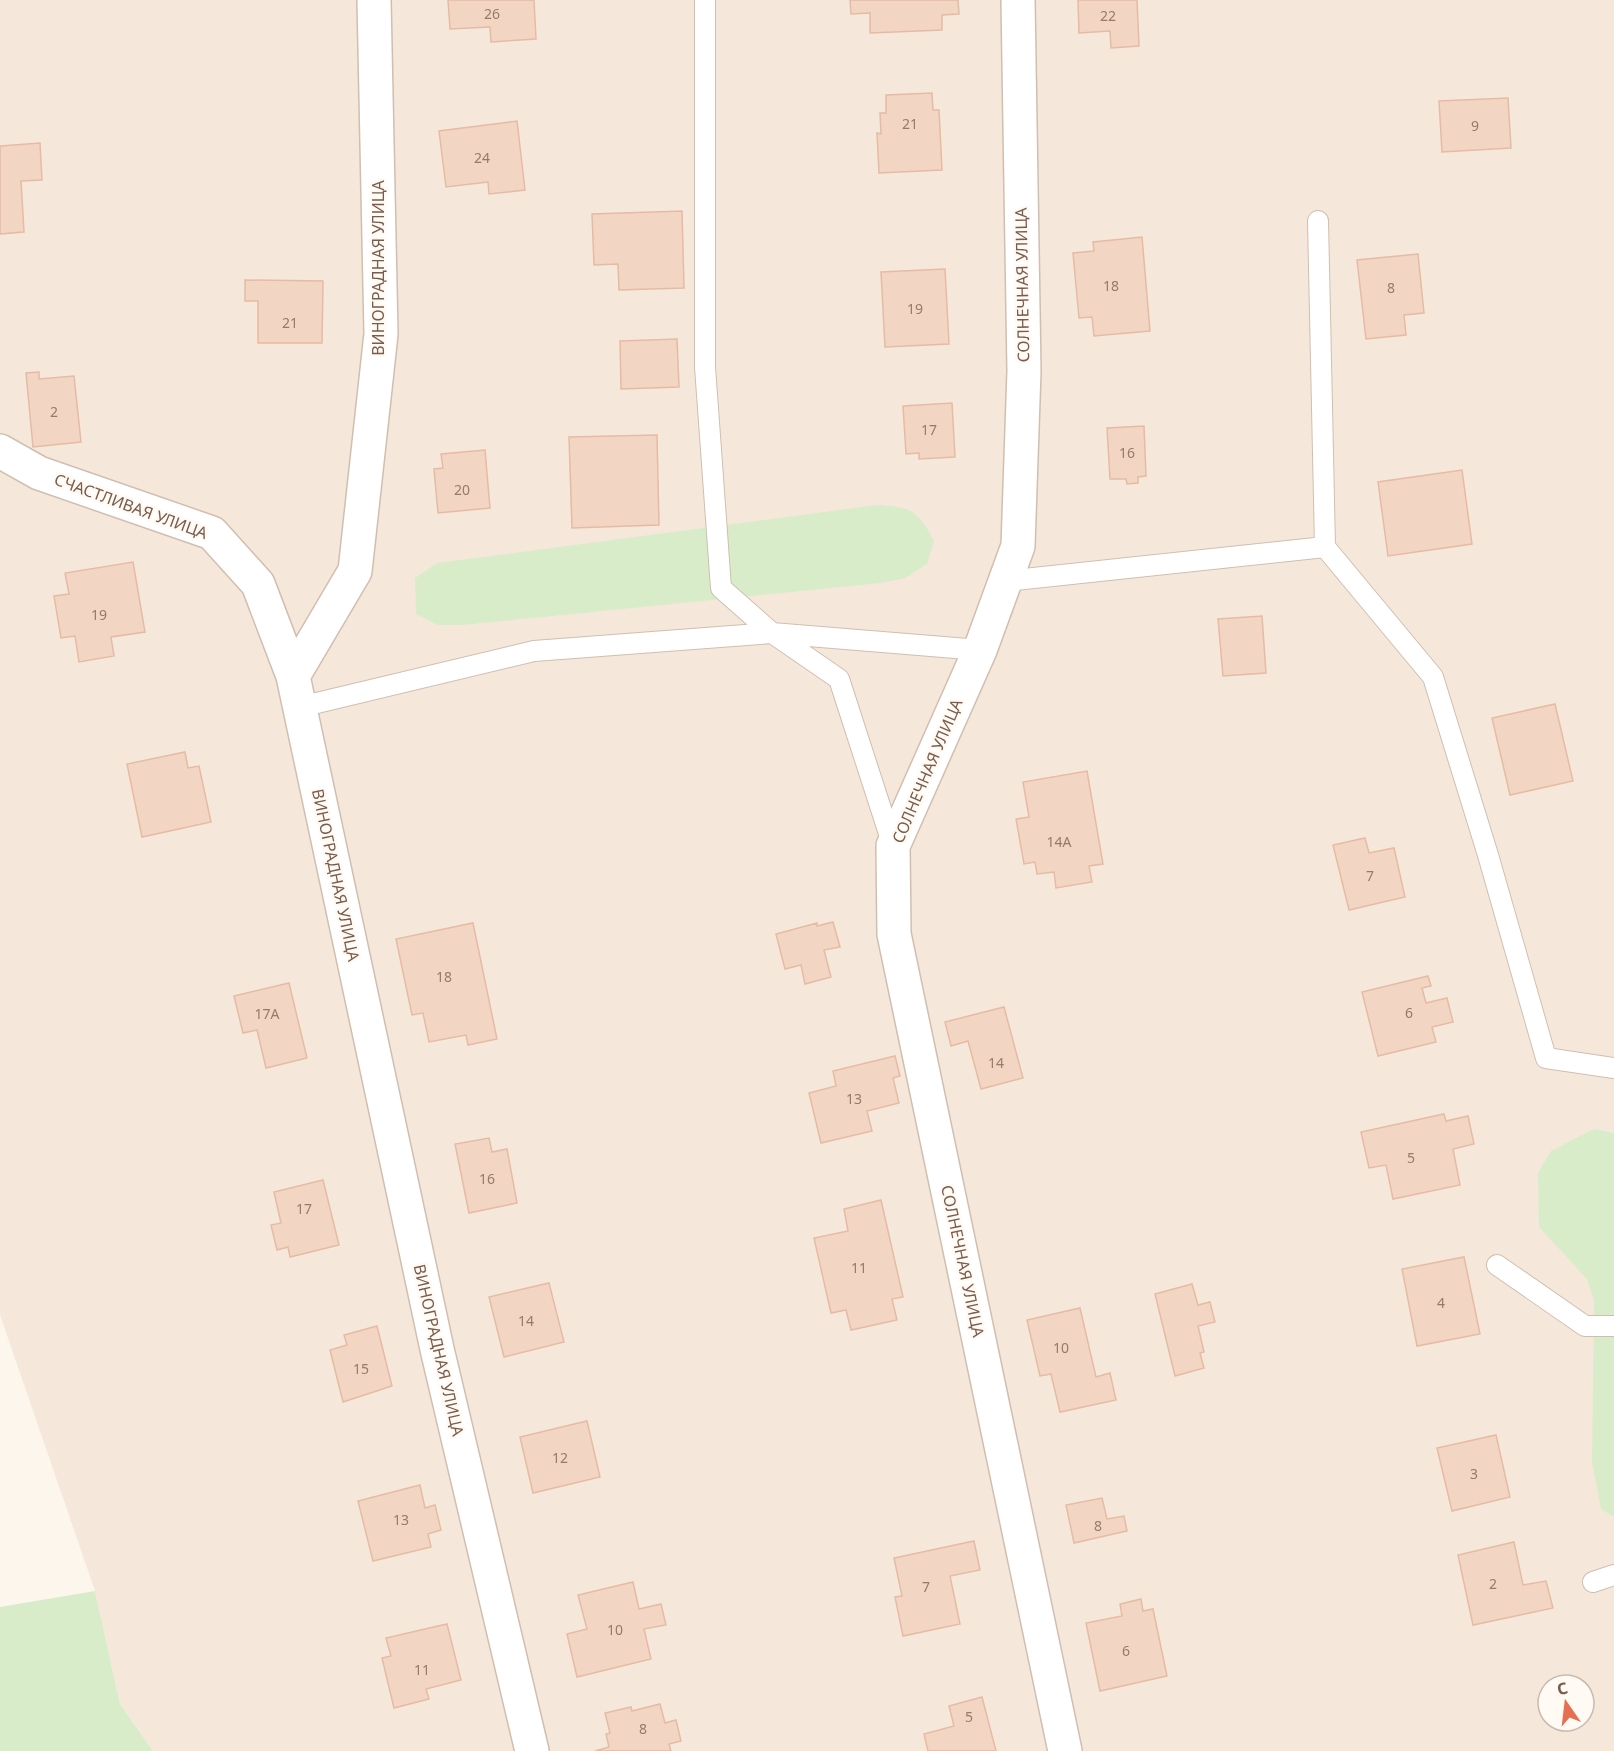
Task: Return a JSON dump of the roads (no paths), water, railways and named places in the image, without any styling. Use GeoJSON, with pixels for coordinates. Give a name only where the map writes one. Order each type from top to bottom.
{"type":"FeatureCollection","features":[{"type":"Feature","properties":{"kind":"street","name":"ВИНОГРАДНАЯ УЛИЦА"},"geometry":{"type":"LineString","coordinates":[[374,0],[381,334],[355,571],[293,676],[437,1349],[532,1751]]}},
{"type":"Feature","properties":{"kind":"street","name":"СОЛНЕЧНАЯ УЛИЦА"},"geometry":{"type":"LineString","coordinates":[[1018,0],[1024,371],[1018,546],[980,650],[893,846],[894,934],[1065,1751]]}},
{"type":"Feature","properties":{"kind":"street","name":"СЧАСТЛИВАЯ УЛИЦА"},"geometry":{"type":"LineString","coordinates":[[0,451],[39,473],[212,533],[258,584],[293,676]]}},
{"type":"Feature","properties":{"kind":"lane"},"geometry":{"type":"LineString","coordinates":[[705,0],[705,367],[721,588],[772,633],[839,679],[893,846]]}},
{"type":"Feature","properties":{"kind":"lane"},"geometry":{"type":"LineString","coordinates":[[1318,220],[1325,547],[1432,677],[1488,855],[1546,1058],[1614,1068]]}},
{"type":"Feature","properties":{"kind":"lane"},"geometry":{"type":"LineString","coordinates":[[1005,581],[1325,547]]}},
{"type":"Feature","properties":{"kind":"lane"},"geometry":{"type":"LineString","coordinates":[[300,707],[534,651],[772,633],[980,650]]}},
{"type":"Feature","properties":{"kind":"lane"},"geometry":{"type":"LineString","coordinates":[[1497,1265],[1585,1326],[1614,1326]]}},
{"type":"Feature","properties":{"kind":"lane"},"geometry":{"type":"LineString","coordinates":[[1593,1582],[1614,1575]]}}]}
